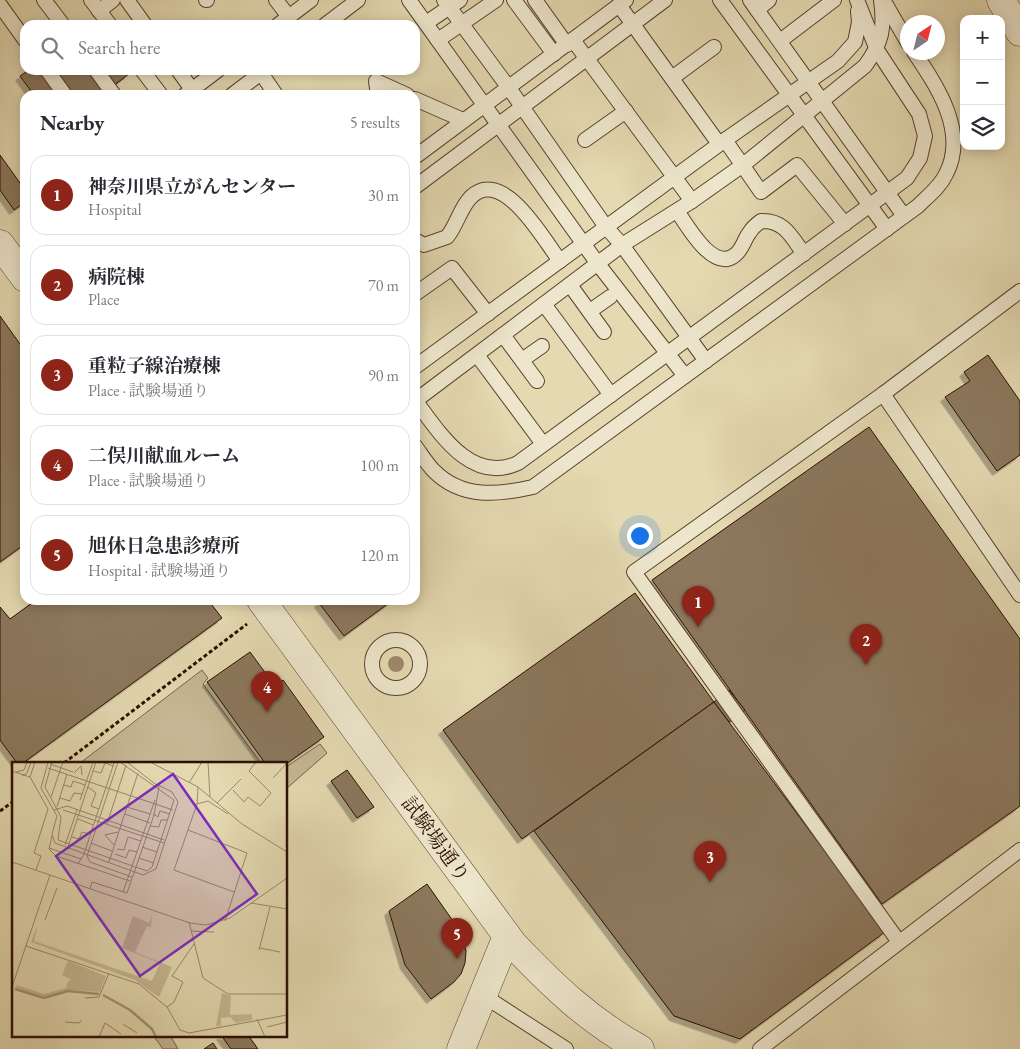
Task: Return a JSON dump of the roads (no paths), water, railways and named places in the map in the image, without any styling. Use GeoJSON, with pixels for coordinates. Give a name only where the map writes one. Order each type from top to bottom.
{"type":"FeatureCollection","features":[{"type":"Feature","properties":{"kind":"street"},"geometry":{"type":"LineString","coordinates":[[1001,0],[1020,32]]}},
{"type":"Feature","properties":{"kind":"street"},"geometry":{"type":"LineString","coordinates":[[0,244],[20,271]]}},
{"type":"Feature","properties":{"kind":"street","name":"試験場通り"},"geometry":{"type":"LineString","coordinates":[[257,610],[507,936],[553,987],[595,1021],[640,1049]]}},
{"type":"Feature","properties":{"kind":"street"},"geometry":{"type":"LineString","coordinates":[[461,1049],[507,936]]}},
{"type":"Feature","properties":{"kind":"lane"},"geometry":{"type":"LineString","coordinates":[[44,0],[58,20]]}},
{"type":"Feature","properties":{"kind":"lane"},"geometry":{"type":"LineString","coordinates":[[106,20],[95,5],[113,0]]}},
{"type":"Feature","properties":{"kind":"lane"},"geometry":{"type":"LineString","coordinates":[[127,0],[141,20]]}},
{"type":"Feature","properties":{"kind":"lane"},"geometry":{"type":"LineString","coordinates":[[276,0],[284,20]]}},
{"type":"Feature","properties":{"kind":"lane"},"geometry":{"type":"LineString","coordinates":[[285,20],[311,0]]}},
{"type":"Feature","properties":{"kind":"lane"},"geometry":{"type":"LineString","coordinates":[[332,20],[358,0]]}},
{"type":"Feature","properties":{"kind":"lane"},"geometry":{"type":"LineString","coordinates":[[409,0],[483,106],[585,243],[598,264],[685,376]]}},
{"type":"Feature","properties":{"kind":"lane"},"geometry":{"type":"LineString","coordinates":[[438,40],[496,0]]}},
{"type":"Feature","properties":{"kind":"lane"},"geometry":{"type":"LineString","coordinates":[[514,0],[554,54]]}},
{"type":"Feature","properties":{"kind":"lane"},"geometry":{"type":"LineString","coordinates":[[535,0],[570,42],[587,58],[692,201]]}},
{"type":"Feature","properties":{"kind":"lane"},"geometry":{"type":"LineString","coordinates":[[420,183],[665,0]]}},
{"type":"Feature","properties":{"kind":"lane"},"geometry":{"type":"LineString","coordinates":[[720,0],[887,229]]}},
{"type":"Feature","properties":{"kind":"lane"},"geometry":{"type":"LineString","coordinates":[[769,0],[753,5],[810,81],[904,216]]}},
{"type":"Feature","properties":{"kind":"lane"},"geometry":{"type":"LineString","coordinates":[[780,41],[834,0]]}},
{"type":"Feature","properties":{"kind":"lane"},"geometry":{"type":"LineString","coordinates":[[882,0],[900,30]]}},
{"type":"Feature","properties":{"kind":"lane"},"geometry":{"type":"LineString","coordinates":[[420,397],[622,245],[677,211],[743,165],[865,66],[877,50],[884,23],[882,0]]}},
{"type":"Feature","properties":{"kind":"lane"},"geometry":{"type":"LineString","coordinates":[[420,407],[447,442],[470,462],[488,467],[508,468],[611,395],[907,178],[920,158],[925,136],[919,114],[877,50],[857,1]]}},
{"type":"Feature","properties":{"kind":"lane"},"geometry":{"type":"LineString","coordinates":[[420,363],[722,142],[838,61],[855,42],[859,22],[857,1]]}},
{"type":"Feature","properties":{"kind":"lane"},"geometry":{"type":"LineString","coordinates":[[426,23],[451,3],[461,25],[509,88],[606,227],[622,245],[706,361]]}},
{"type":"Feature","properties":{"kind":"lane"},"geometry":{"type":"LineString","coordinates":[[420,153],[622,3],[632,24],[722,142],[743,165],[761,192],[798,165],[845,224]]}},
{"type":"Feature","properties":{"kind":"lane"},"geometry":{"type":"LineString","coordinates":[[0,5],[20,33]]}},
{"type":"Feature","properties":{"kind":"lane"},"geometry":{"type":"LineString","coordinates":[[672,78],[714,47]]}},
{"type":"Feature","properties":{"kind":"lane"},"geometry":{"type":"LineString","coordinates":[[420,453],[434,471],[469,492],[497,494],[533,487],[904,216],[934,190],[946,174],[952,152],[952,129],[946,104],[919,60]]}},
{"type":"Feature","properties":{"kind":"lane"},"geometry":{"type":"LineString","coordinates":[[51,75],[61,90]]}},
{"type":"Feature","properties":{"kind":"lane"},"geometry":{"type":"LineString","coordinates":[[100,75],[110,90]]}},
{"type":"Feature","properties":{"kind":"lane"},"geometry":{"type":"LineString","coordinates":[[146,75],[157,90]]}},
{"type":"Feature","properties":{"kind":"lane"},"geometry":{"type":"LineString","coordinates":[[181,75],[189,90]]}},
{"type":"Feature","properties":{"kind":"lane"},"geometry":{"type":"LineString","coordinates":[[195,90],[212,75]]}},
{"type":"Feature","properties":{"kind":"lane"},"geometry":{"type":"LineString","coordinates":[[239,90],[259,75]]}},
{"type":"Feature","properties":{"kind":"lane"},"geometry":{"type":"LineString","coordinates":[[265,75],[273,90]]}},
{"type":"Feature","properties":{"kind":"lane"},"geometry":{"type":"LineString","coordinates":[[377,90],[376,81],[396,90]]}},
{"type":"Feature","properties":{"kind":"lane"},"geometry":{"type":"LineString","coordinates":[[420,101],[464,120]]}},
{"type":"Feature","properties":{"kind":"lane"},"geometry":{"type":"LineString","coordinates":[[585,140],[626,111]]}},
{"type":"Feature","properties":{"kind":"lane"},"geometry":{"type":"LineString","coordinates":[[420,243],[424,245],[447,237],[472,196],[485,190],[501,192],[513,200],[560,261]]}},
{"type":"Feature","properties":{"kind":"lane"},"geometry":{"type":"LineString","coordinates":[[677,211],[707,252],[720,259],[734,257],[750,232],[761,221],[771,221],[784,226],[804,254]]}},
{"type":"Feature","properties":{"kind":"lane"},"geometry":{"type":"LineString","coordinates":[[420,290],[452,268],[488,314]]}},
{"type":"Feature","properties":{"kind":"lane"},"geometry":{"type":"LineString","coordinates":[[570,285],[604,332]]}},
{"type":"Feature","properties":{"kind":"lane"},"geometry":{"type":"LineString","coordinates":[[899,942],[634,572],[883,394],[1020,291]]}},
{"type":"Feature","properties":{"kind":"lane"},"geometry":{"type":"LineString","coordinates":[[590,311],[610,297]]}},
{"type":"Feature","properties":{"kind":"lane"},"geometry":{"type":"LineString","coordinates":[[544,304],[611,395]]}},
{"type":"Feature","properties":{"kind":"lane"},"geometry":{"type":"LineString","coordinates":[[503,335],[537,381]]}},
{"type":"Feature","properties":{"kind":"lane"},"geometry":{"type":"LineString","coordinates":[[522,360],[542,346]]}},
{"type":"Feature","properties":{"kind":"lane"},"geometry":{"type":"LineString","coordinates":[[477,355],[543,444]]}},
{"type":"Feature","properties":{"kind":"lane"},"geometry":{"type":"LineString","coordinates":[[883,394],[1020,595]]}},
{"type":"Feature","properties":{"kind":"lane"},"geometry":{"type":"LineString","coordinates":[[760,1049],[1020,850]]}},
{"type":"Feature","properties":{"kind":"lane"},"geometry":{"type":"LineString","coordinates":[[484,996],[566,1049]]}},
{"type":"Feature","properties":{"kind":"place","name":"神奈川県立がんセンター"},"geometry":{"type":"Point","coordinates":[698,627]}},
{"type":"Feature","properties":{"kind":"place","name":"病院棟"},"geometry":{"type":"Point","coordinates":[866,665]}},
{"type":"Feature","properties":{"kind":"place","name":"二俣川献血ルーム"},"geometry":{"type":"Point","coordinates":[267,712]}},
{"type":"Feature","properties":{"kind":"place","name":"重粒子線治療棟"},"geometry":{"type":"Point","coordinates":[710,882]}},
{"type":"Feature","properties":{"kind":"place","name":"旭休日急患診療所"},"geometry":{"type":"Point","coordinates":[457,959]}}]}
